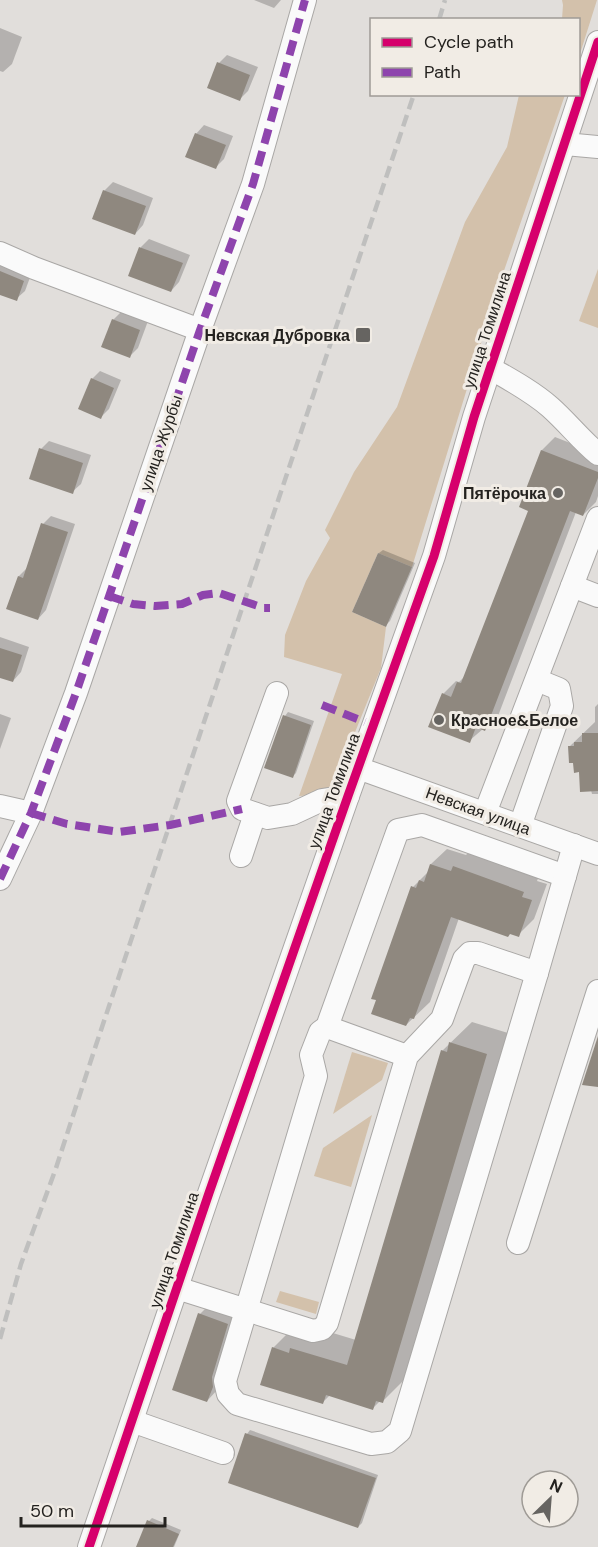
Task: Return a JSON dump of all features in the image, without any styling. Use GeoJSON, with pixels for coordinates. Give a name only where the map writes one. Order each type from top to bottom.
{"type":"FeatureCollection","features":[{"type":"Feature","properties":{"kind":"street","name":"улица Журбы"},"geometry":{"type":"LineString","coordinates":[[0,879],[31,813],[76,693],[200,330],[253,184],[305,0]]}},
{"type":"Feature","properties":{"kind":"street","name":"улица Томилина"},"geometry":{"type":"LineString","coordinates":[[89,1547],[348,796],[434,555],[474,417],[598,42]]}},
{"type":"Feature","properties":{"kind":"street"},"geometry":{"type":"LineString","coordinates":[[564,144],[598,147]]}},
{"type":"Feature","properties":{"kind":"street"},"geometry":{"type":"LineString","coordinates":[[0,253],[200,330]]}},
{"type":"Feature","properties":{"kind":"street"},"geometry":{"type":"LineString","coordinates":[[490,368],[518,384],[550,407],[598,454]]}},
{"type":"Feature","properties":{"kind":"street"},"geometry":{"type":"LineString","coordinates":[[485,813],[598,518]]}},
{"type":"Feature","properties":{"kind":"street"},"geometry":{"type":"LineString","coordinates":[[572,586],[598,596]]}},
{"type":"Feature","properties":{"kind":"street"},"geometry":{"type":"LineString","coordinates":[[520,826],[562,706],[559,689],[537,680]]}},
{"type":"Feature","properties":{"kind":"street"},"geometry":{"type":"LineString","coordinates":[[277,693],[238,801],[242,809],[268,818],[292,814],[322,800],[348,796]]}},
{"type":"Feature","properties":{"kind":"street","name":"Невская улица"},"geometry":{"type":"LineString","coordinates":[[358,768],[598,854]]}},
{"type":"Feature","properties":{"kind":"street"},"geometry":{"type":"LineString","coordinates":[[0,806],[31,813]]}},
{"type":"Feature","properties":{"kind":"street"},"geometry":{"type":"LineString","coordinates":[[241,856],[255,814]]}},
{"type":"Feature","properties":{"kind":"street"},"geometry":{"type":"LineString","coordinates":[[565,876],[422,825],[398,830],[327,1027],[320,1032],[312,1055],[316,1076],[225,1381],[228,1394],[237,1404],[371,1444],[387,1442],[400,1431],[537,973],[574,845]]}},
{"type":"Feature","properties":{"kind":"street"},"geometry":{"type":"LineString","coordinates":[[177,1288],[313,1331],[322,1329],[327,1323],[407,1056],[442,1019],[464,959],[470,953],[478,952],[537,973]]}},
{"type":"Feature","properties":{"kind":"street"},"geometry":{"type":"LineString","coordinates":[[518,1243],[598,991]]}},
{"type":"Feature","properties":{"kind":"street"},"geometry":{"type":"LineString","coordinates":[[327,1027],[407,1056]]}},
{"type":"Feature","properties":{"kind":"street"},"geometry":{"type":"LineString","coordinates":[[132,1421],[223,1453]]}},
{"type":"Feature","properties":{"kind":"shaded area"},"geometry":{"type":"Polygon","coordinates":[[[562,0],[597,0],[580,54],[580,18],[562,18],[562,0]]]}},
{"type":"Feature","properties":{"kind":"shaded area"},"geometry":{"type":"Polygon","coordinates":[[[519,96],[565,96],[499,285],[412,567],[378,553],[352,612],[386,627],[381,668],[330,794],[299,796],[342,674],[284,657],[285,635],[306,581],[330,538],[325,530],[354,472],[397,407],[465,222],[507,147],[519,96]]]}},
{"type":"Feature","properties":{"kind":"shaded area"},"geometry":{"type":"Polygon","coordinates":[[[598,269],[598,328],[579,321],[598,269]]]}},
{"type":"Feature","properties":{"kind":"shaded area"},"geometry":{"type":"Polygon","coordinates":[[[352,1052],[388,1063],[382,1080],[333,1114],[352,1052]]]}},
{"type":"Feature","properties":{"kind":"shaded area"},"geometry":{"type":"Polygon","coordinates":[[[372,1115],[351,1187],[314,1176],[323,1148],[372,1115]]]}},
{"type":"Feature","properties":{"kind":"shaded area"},"geometry":{"type":"Polygon","coordinates":[[[280,1291],[319,1302],[316,1314],[276,1302],[280,1291]]]}},
{"type":"Feature","properties":{"kind":"building"},"geometry":{"type":"Polygon","coordinates":[[[217,62],[250,75],[240,101],[207,88],[217,62]]]}},
{"type":"Feature","properties":{"kind":"building"},"geometry":{"type":"Polygon","coordinates":[[[195,133],[226,145],[216,169],[185,157],[195,133]]]}},
{"type":"Feature","properties":{"kind":"building"},"geometry":{"type":"Polygon","coordinates":[[[103,190],[146,206],[135,235],[92,219],[103,190]]]}},
{"type":"Feature","properties":{"kind":"building"},"geometry":{"type":"Polygon","coordinates":[[[139,247],[183,263],[171,292],[128,276],[139,247]]]}},
{"type":"Feature","properties":{"kind":"building"},"geometry":{"type":"Polygon","coordinates":[[[0,271],[24,281],[17,301],[0,295],[0,271]]]}},
{"type":"Feature","properties":{"kind":"building"},"geometry":{"type":"Polygon","coordinates":[[[112,319],[140,330],[130,358],[101,347],[112,319]]]}},
{"type":"Feature","properties":{"kind":"building"},"geometry":{"type":"Polygon","coordinates":[[[91,378],[114,388],[101,419],[78,409],[91,378]]]}},
{"type":"Feature","properties":{"kind":"building"},"geometry":{"type":"Polygon","coordinates":[[[39,448],[83,463],[73,494],[29,479],[39,448]]]}},
{"type":"Feature","properties":{"kind":"building"},"geometry":{"type":"Polygon","coordinates":[[[541,450],[598,472],[598,478],[583,516],[570,511],[485,731],[476,727],[470,743],[428,727],[442,693],[451,697],[457,682],[461,683],[528,511],[519,507],[541,450]]]}},
{"type":"Feature","properties":{"kind":"building"},"geometry":{"type":"Polygon","coordinates":[[[41,523],[68,532],[38,620],[6,609],[18,576],[23,578],[41,523]]]}},
{"type":"Feature","properties":{"kind":"building"},"geometry":{"type":"Polygon","coordinates":[[[378,553],[412,567],[386,627],[352,612],[378,553]]]}},
{"type":"Feature","properties":{"kind":"building"},"geometry":{"type":"Polygon","coordinates":[[[0,648],[22,655],[13,682],[0,678],[0,648]]]}},
{"type":"Feature","properties":{"kind":"building"},"geometry":{"type":"Polygon","coordinates":[[[283,715],[311,725],[293,778],[264,768],[283,715]]]}},
{"type":"Feature","properties":{"kind":"building"},"geometry":{"type":"Polygon","coordinates":[[[582,733],[598,733],[598,791],[580,792],[579,772],[574,773],[573,763],[569,763],[568,746],[574,746],[574,742],[582,742],[582,733]]]}},
{"type":"Feature","properties":{"kind":"building"},"geometry":{"type":"Polygon","coordinates":[[[430,864],[451,871],[453,866],[524,892],[522,897],[532,900],[519,937],[510,934],[508,937],[451,917],[414,1019],[410,1018],[406,1026],[371,1014],[376,1000],[371,999],[411,886],[416,888],[419,880],[424,882],[430,864]]]}},
{"type":"Feature","properties":{"kind":"building"},"geometry":{"type":"Polygon","coordinates":[[[598,1036],[598,1087],[582,1085],[598,1036]]]}},
{"type":"Feature","properties":{"kind":"building"},"geometry":{"type":"Polygon","coordinates":[[[449,1042],[487,1054],[383,1403],[376,1401],[373,1410],[326,1395],[323,1404],[260,1385],[272,1347],[289,1353],[290,1348],[347,1365],[441,1050],[447,1052],[449,1042]]]}},
{"type":"Feature","properties":{"kind":"building"},"geometry":{"type":"Polygon","coordinates":[[[198,1313],[228,1324],[212,1377],[213,1387],[207,1402],[172,1390],[198,1313]]]}},
{"type":"Feature","properties":{"kind":"building"},"geometry":{"type":"Polygon","coordinates":[[[245,1433],[376,1478],[358,1528],[228,1483],[245,1433]]]}},
{"type":"Feature","properties":{"kind":"building"},"geometry":{"type":"Polygon","coordinates":[[[147,1520],[179,1534],[173,1547],[136,1547],[147,1520]]]}},
{"type":"Feature","properties":{"kind":"railway"},"geometry":{"type":"LineString","coordinates":[[440,18],[445,0]]}},
{"type":"Feature","properties":{"kind":"railway"},"geometry":{"type":"LineString","coordinates":[[0,1339],[21,1264],[56,1168],[413,96]]}},
{"type":"Feature","properties":{"kind":"marked path"},"geometry":{"type":"LineString","coordinates":[[0,879],[31,813],[76,693],[200,330],[253,184],[305,0]]}},
{"type":"Feature","properties":{"kind":"marked path"},"geometry":{"type":"LineString","coordinates":[[109,596],[133,604],[155,606],[182,604],[203,595],[219,593],[270,608]]}},
{"type":"Feature","properties":{"kind":"marked path"},"geometry":{"type":"LineString","coordinates":[[322,705],[365,722]]}},
{"type":"Feature","properties":{"kind":"marked path"},"geometry":{"type":"LineString","coordinates":[[31,813],[67,824],[119,832],[170,825],[242,809]]}},
{"type":"Feature","properties":{"kind":"cycle path"},"geometry":{"type":"LineString","coordinates":[[89,1547],[209,1193],[434,556],[474,417],[598,42]]}},
{"type":"Feature","properties":{"kind":"place","name":"Невская Дубровка"},"geometry":{"type":"Point","coordinates":[363,335]}},
{"type":"Feature","properties":{"kind":"place","name":"Пятёрочка"},"geometry":{"type":"Point","coordinates":[558,493]}},
{"type":"Feature","properties":{"kind":"place","name":"Красное&Белое"},"geometry":{"type":"Point","coordinates":[439,720]}}]}
